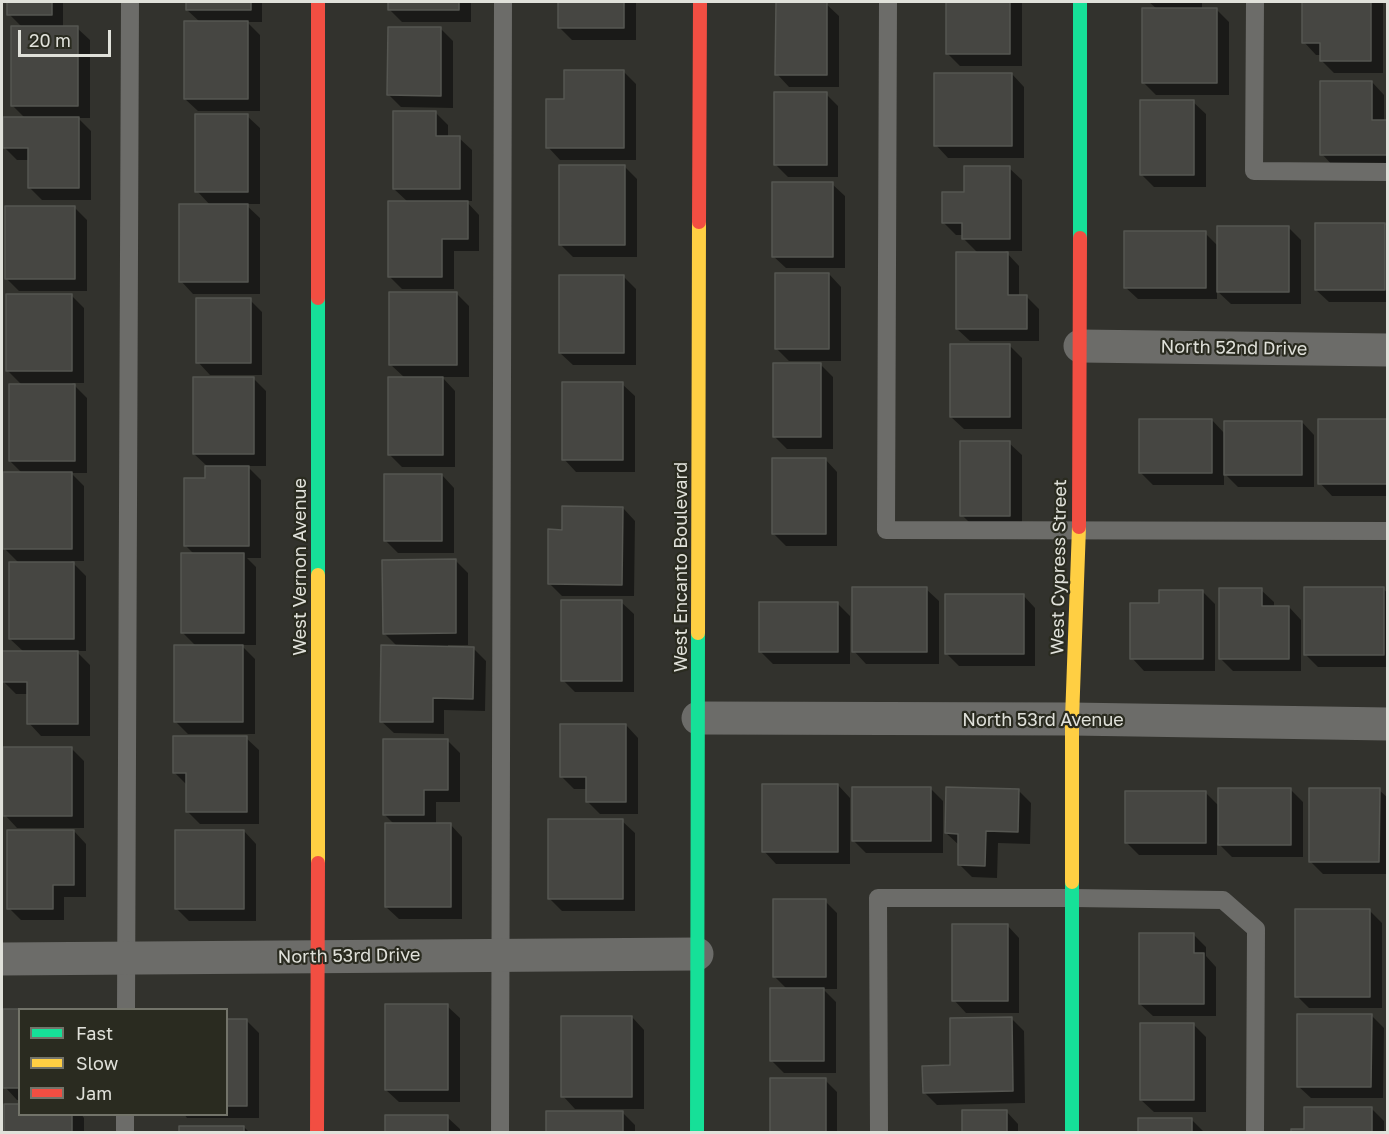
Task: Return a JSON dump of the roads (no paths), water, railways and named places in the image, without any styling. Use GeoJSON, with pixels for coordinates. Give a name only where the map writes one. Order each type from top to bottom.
{"type":"FeatureCollection","features":[{"type":"Feature","properties":{"kind":"street","name":"West Vernon Avenue"},"geometry":{"type":"LineString","coordinates":[[316,1132],[318,2]]}},
{"type":"Feature","properties":{"kind":"street","name":"West Encanto Boulevard"},"geometry":{"type":"LineString","coordinates":[[697,1132],[700,2]]}},
{"type":"Feature","properties":{"kind":"street","name":"West Cypress Street"},"geometry":{"type":"LineString","coordinates":[[1072,1132],[1072,719],[1078,530],[1080,2]]}},
{"type":"Feature","properties":{"kind":"street","name":"North 52nd Drive"},"geometry":{"type":"LineString","coordinates":[[1080,346],[1388,350]]}},
{"type":"Feature","properties":{"kind":"street","name":"North 53rd Avenue"},"geometry":{"type":"LineString","coordinates":[[699,718],[1072,719],[1388,724]]}},
{"type":"Feature","properties":{"kind":"street","name":"North 53rd Drive"},"geometry":{"type":"LineString","coordinates":[[2,959],[698,954]]}},
{"type":"Feature","properties":{"kind":"lane"},"geometry":{"type":"LineString","coordinates":[[126,1008],[129,2]]}},
{"type":"Feature","properties":{"kind":"lane"},"geometry":{"type":"LineString","coordinates":[[500,1132],[503,2]]}},
{"type":"Feature","properties":{"kind":"lane"},"geometry":{"type":"LineString","coordinates":[[888,2],[886,530],[1388,531]]}},
{"type":"Feature","properties":{"kind":"lane"},"geometry":{"type":"LineString","coordinates":[[1255,2],[1254,171],[1388,172]]}},
{"type":"Feature","properties":{"kind":"lane"},"geometry":{"type":"LineString","coordinates":[[879,1132],[879,898],[1223,900],[1256,929],[1255,1132]]}},
{"type":"Feature","properties":{"kind":"lane"},"geometry":{"type":"LineString","coordinates":[[125,1116],[125,1132]]}}]}
